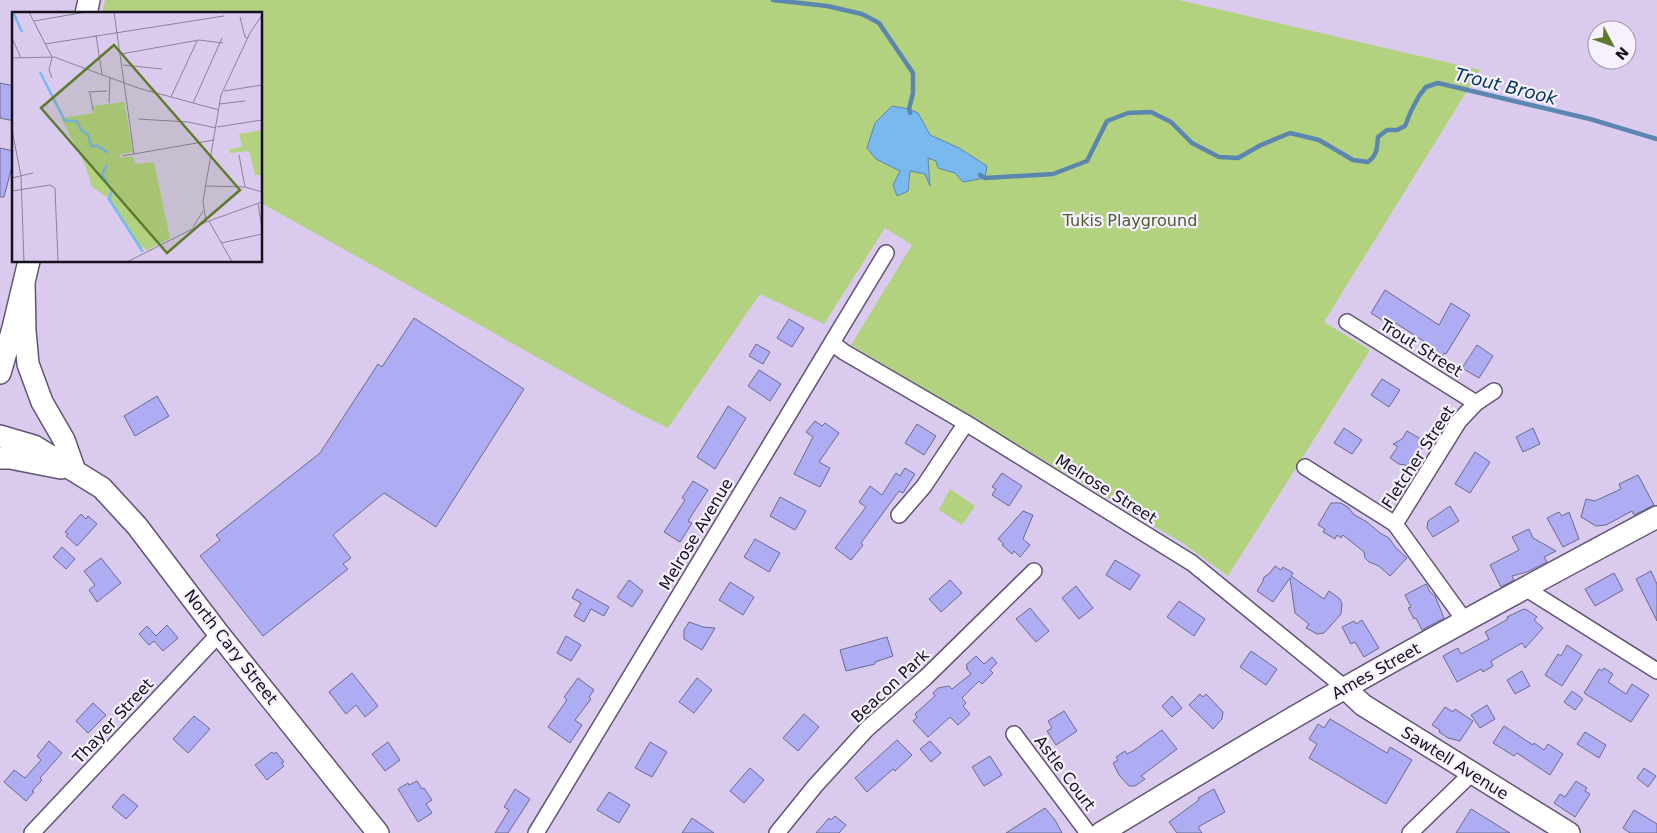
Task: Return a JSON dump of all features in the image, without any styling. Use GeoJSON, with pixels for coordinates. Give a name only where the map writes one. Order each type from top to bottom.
{"type":"FeatureCollection","features":[{"type":"Feature","properties":{"kind":"street","name":"Melrose Avenue"},"geometry":{"type":"LineString","coordinates":[[536,833],[886,253]]}},
{"type":"Feature","properties":{"kind":"street"},"geometry":{"type":"LineString","coordinates":[[0,373],[29,262]]}},
{"type":"Feature","properties":{"kind":"street"},"geometry":{"type":"LineString","coordinates":[[24,282],[28,364],[42,402],[64,440],[75,471]]}},
{"type":"Feature","properties":{"kind":"street","name":"Trout Street"},"geometry":{"type":"LineString","coordinates":[[1347,322],[1476,403]]}},
{"type":"Feature","properties":{"kind":"street","name":"Melrose Street"},"geometry":{"type":"LineString","coordinates":[[832,343],[844,352],[966,423],[1192,563],[1345,688]]}},
{"type":"Feature","properties":{"kind":"street","name":"Fletcher Street"},"geometry":{"type":"LineString","coordinates":[[1395,524],[1459,422],[1476,403],[1494,391]]}},
{"type":"Feature","properties":{"kind":"street"},"geometry":{"type":"LineString","coordinates":[[898,515],[924,486],[966,423]]}},
{"type":"Feature","properties":{"kind":"street","name":"North Cary Street"},"geometry":{"type":"LineString","coordinates":[[0,436],[34,446],[102,488],[137,526],[219,634],[378,833]]}},
{"type":"Feature","properties":{"kind":"street","name":"North Cary Street"},"geometry":{"type":"LineString","coordinates":[[0,458],[10,458],[75,471]]}},
{"type":"Feature","properties":{"kind":"street"},"geometry":{"type":"LineString","coordinates":[[1305,467],[1395,524],[1465,621]]}},
{"type":"Feature","properties":{"kind":"street","name":"Ames Street"},"geometry":{"type":"LineString","coordinates":[[1101,833],[1239,749],[1345,688],[1525,588],[1657,518]]}},
{"type":"Feature","properties":{"kind":"street","name":"Beacon Park"},"geometry":{"type":"LineString","coordinates":[[777,833],[815,786],[867,729],[926,677],[1034,571]]}},
{"type":"Feature","properties":{"kind":"street"},"geometry":{"type":"LineString","coordinates":[[1525,588],[1657,671]]}},
{"type":"Feature","properties":{"kind":"street","name":"Thayer Street"},"geometry":{"type":"LineString","coordinates":[[32,833],[219,634]]}},
{"type":"Feature","properties":{"kind":"street","name":"Sawtell Avenue"},"geometry":{"type":"LineString","coordinates":[[1345,688],[1362,705],[1472,773],[1559,830]]}},
{"type":"Feature","properties":{"kind":"street","name":"Astle Court"},"geometry":{"type":"LineString","coordinates":[[1014,734],[1088,833]]}},
{"type":"Feature","properties":{"kind":"street"},"geometry":{"type":"LineString","coordinates":[[1410,833],[1472,773]]}},
{"type":"Feature","properties":{"kind":"green space","name":"Tukis Playground"},"geometry":{"type":"Polygon","coordinates":[[[105,0],[1179,0],[1480,70],[1324,322],[1370,350],[1228,576],[1184,544],[851,345],[912,245],[885,228],[824,324],[760,294],[668,428],[637,413],[262,204],[262,12],[102,12],[105,0]]]}},
{"type":"Feature","properties":{"kind":"green space"},"geometry":{"type":"Polygon","coordinates":[[[950,489],[975,506],[962,525],[939,510],[950,489]]]}},
{"type":"Feature","properties":{"kind":"water"},"geometry":{"type":"Polygon","coordinates":[[[892,106],[909,109],[918,113],[930,135],[959,148],[987,166],[985,178],[963,182],[955,173],[938,168],[936,161],[928,158],[930,186],[925,174],[910,171],[908,191],[897,196],[893,185],[900,171],[876,159],[867,148],[875,123],[892,106]]]}},
{"type":"Feature","properties":{"kind":"building"},"geometry":{"type":"Polygon","coordinates":[[[0,83],[12,86],[12,121],[0,118],[0,83]]]}},
{"type":"Feature","properties":{"kind":"building"},"geometry":{"type":"Polygon","coordinates":[[[0,148],[12,151],[12,167],[4,197],[0,197],[0,148]]]}},
{"type":"Feature","properties":{"kind":"building"},"geometry":{"type":"Polygon","coordinates":[[[1385,290],[1439,325],[1451,303],[1470,315],[1446,354],[1444,353],[1439,361],[1424,351],[1428,344],[1391,320],[1388,324],[1371,313],[1385,290]]]}},
{"type":"Feature","properties":{"kind":"building"},"geometry":{"type":"Polygon","coordinates":[[[414,318],[524,389],[436,527],[384,493],[333,535],[351,558],[343,564],[348,569],[263,636],[200,556],[220,540],[216,535],[320,453],[378,364],[382,367],[414,318]]]}},
{"type":"Feature","properties":{"kind":"building"},"geometry":{"type":"Polygon","coordinates":[[[789,319],[804,328],[792,347],[777,338],[789,319]]]}},
{"type":"Feature","properties":{"kind":"building"},"geometry":{"type":"Polygon","coordinates":[[[756,344],[770,352],[763,364],[749,356],[756,344]]]}},
{"type":"Feature","properties":{"kind":"building"},"geometry":{"type":"Polygon","coordinates":[[[1477,345],[1493,356],[1479,378],[1462,368],[1477,345]]]}},
{"type":"Feature","properties":{"kind":"building"},"geometry":{"type":"Polygon","coordinates":[[[759,370],[781,384],[770,401],[748,386],[759,370]]]}},
{"type":"Feature","properties":{"kind":"building"},"geometry":{"type":"Polygon","coordinates":[[[1382,379],[1400,390],[1389,407],[1371,395],[1382,379]]]}},
{"type":"Feature","properties":{"kind":"building"},"geometry":{"type":"Polygon","coordinates":[[[157,396],[169,416],[135,436],[124,416],[157,396]]]}},
{"type":"Feature","properties":{"kind":"building"},"geometry":{"type":"Polygon","coordinates":[[[728,406],[746,418],[715,469],[697,457],[728,406]]]}},
{"type":"Feature","properties":{"kind":"building"},"geometry":{"type":"Polygon","coordinates":[[[815,421],[822,426],[825,423],[839,433],[819,462],[830,468],[820,487],[794,474],[813,437],[806,432],[815,421]]]}},
{"type":"Feature","properties":{"kind":"building"},"geometry":{"type":"Polygon","coordinates":[[[917,424],[936,436],[924,455],[905,443],[917,424]]]}},
{"type":"Feature","properties":{"kind":"building"},"geometry":{"type":"Polygon","coordinates":[[[1344,428],[1362,440],[1352,454],[1334,443],[1344,428]]]}},
{"type":"Feature","properties":{"kind":"building"},"geometry":{"type":"Polygon","coordinates":[[[1533,428],[1540,444],[1523,452],[1516,437],[1533,428]]]}},
{"type":"Feature","properties":{"kind":"building"},"geometry":{"type":"Polygon","coordinates":[[[1407,431],[1426,442],[1411,466],[1399,464],[1390,458],[1397,448],[1393,444],[1402,439],[1407,431]]]}},
{"type":"Feature","properties":{"kind":"building"},"geometry":{"type":"Polygon","coordinates":[[[1475,452],[1490,462],[1470,493],[1455,484],[1475,452]]]}},
{"type":"Feature","properties":{"kind":"building"},"geometry":{"type":"Polygon","coordinates":[[[905,468],[915,474],[903,493],[899,491],[851,560],[835,548],[866,507],[859,502],[870,486],[882,495],[896,473],[900,476],[905,468]]]}},
{"type":"Feature","properties":{"kind":"building"},"geometry":{"type":"Polygon","coordinates":[[[1002,473],[1022,486],[1009,506],[992,495],[996,489],[992,487],[1002,473]]]}},
{"type":"Feature","properties":{"kind":"building"},"geometry":{"type":"Polygon","coordinates":[[[1638,475],[1654,505],[1634,515],[1632,511],[1606,525],[1596,526],[1581,517],[1586,499],[1595,501],[1621,489],[1619,484],[1638,475]]]}},
{"type":"Feature","properties":{"kind":"building"},"geometry":{"type":"Polygon","coordinates":[[[693,481],[708,490],[688,521],[692,523],[680,542],[664,532],[685,500],[682,498],[693,481]]]}},
{"type":"Feature","properties":{"kind":"building"},"geometry":{"type":"Polygon","coordinates":[[[780,497],[806,511],[795,530],[770,516],[780,497]]]}},
{"type":"Feature","properties":{"kind":"building"},"geometry":{"type":"Polygon","coordinates":[[[1331,503],[1341,503],[1349,508],[1353,514],[1389,538],[1407,558],[1390,576],[1379,566],[1369,562],[1365,558],[1364,552],[1343,535],[1341,538],[1337,535],[1335,539],[1323,532],[1325,529],[1318,525],[1331,503]]]}},
{"type":"Feature","properties":{"kind":"building"},"geometry":{"type":"Polygon","coordinates":[[[1450,506],[1459,521],[1433,537],[1427,528],[1428,521],[1450,506]]]}},
{"type":"Feature","properties":{"kind":"building"},"geometry":{"type":"Polygon","coordinates":[[[1023,511],[1033,515],[1023,539],[1030,545],[1020,557],[1014,551],[1012,554],[998,539],[1023,511]]]}},
{"type":"Feature","properties":{"kind":"building"},"geometry":{"type":"Polygon","coordinates":[[[1559,512],[1562,516],[1569,512],[1579,539],[1563,547],[1547,518],[1559,512]]]}},
{"type":"Feature","properties":{"kind":"building"},"geometry":{"type":"Polygon","coordinates":[[[81,514],[86,519],[88,516],[97,524],[77,546],[66,536],[68,534],[65,532],[81,514]]]}},
{"type":"Feature","properties":{"kind":"building"},"geometry":{"type":"Polygon","coordinates":[[[1529,529],[1533,538],[1556,551],[1544,557],[1547,562],[1527,572],[1512,576],[1514,580],[1501,587],[1490,565],[1519,550],[1512,537],[1529,529]]]}},
{"type":"Feature","properties":{"kind":"building"},"geometry":{"type":"Polygon","coordinates":[[[755,539],[780,553],[769,572],[744,557],[755,539]]]}},
{"type":"Feature","properties":{"kind":"building"},"geometry":{"type":"Polygon","coordinates":[[[62,547],[75,559],[66,569],[53,557],[62,547]]]}},
{"type":"Feature","properties":{"kind":"building"},"geometry":{"type":"Polygon","coordinates":[[[101,558],[121,583],[97,602],[89,590],[95,585],[84,571],[101,558]]]}},
{"type":"Feature","properties":{"kind":"building"},"geometry":{"type":"Polygon","coordinates":[[[1115,560],[1140,575],[1130,590],[1106,575],[1115,560]]]}},
{"type":"Feature","properties":{"kind":"building"},"geometry":{"type":"Polygon","coordinates":[[[1275,566],[1281,570],[1283,567],[1293,573],[1291,576],[1324,599],[1329,591],[1340,599],[1342,604],[1341,614],[1324,633],[1317,634],[1306,628],[1309,624],[1295,613],[1290,578],[1273,602],[1257,591],[1264,577],[1275,566]]]}},
{"type":"Feature","properties":{"kind":"building"},"geometry":{"type":"Polygon","coordinates":[[[1651,571],[1657,584],[1657,621],[1636,579],[1651,571]]]}},
{"type":"Feature","properties":{"kind":"building"},"geometry":{"type":"Polygon","coordinates":[[[1614,573],[1623,590],[1595,606],[1585,589],[1614,573]]]}},
{"type":"Feature","properties":{"kind":"building"},"geometry":{"type":"Polygon","coordinates":[[[629,580],[643,591],[632,607],[617,597],[629,580]]]}},
{"type":"Feature","properties":{"kind":"building"},"geometry":{"type":"Polygon","coordinates":[[[950,580],[962,593],[941,612],[929,599],[950,580]]]}},
{"type":"Feature","properties":{"kind":"building"},"geometry":{"type":"Polygon","coordinates":[[[730,582],[754,597],[743,615],[719,600],[730,582]]]}},
{"type":"Feature","properties":{"kind":"building"},"geometry":{"type":"Polygon","coordinates":[[[1426,584],[1430,592],[1435,596],[1444,618],[1422,630],[1408,608],[1411,607],[1405,595],[1426,584]]]}},
{"type":"Feature","properties":{"kind":"building"},"geometry":{"type":"Polygon","coordinates":[[[1076,586],[1093,608],[1079,619],[1062,598],[1076,586]]]}},
{"type":"Feature","properties":{"kind":"building"},"geometry":{"type":"Polygon","coordinates":[[[577,589],[609,607],[604,616],[591,609],[584,622],[574,616],[581,603],[572,598],[577,589]]]}},
{"type":"Feature","properties":{"kind":"building"},"geometry":{"type":"Polygon","coordinates":[[[1179,601],[1205,619],[1194,636],[1167,617],[1179,601]]]}},
{"type":"Feature","properties":{"kind":"building"},"geometry":{"type":"Polygon","coordinates":[[[1030,608],[1049,631],[1036,642],[1016,619],[1030,608]]]}},
{"type":"Feature","properties":{"kind":"building"},"geometry":{"type":"Polygon","coordinates":[[[1524,609],[1537,617],[1534,620],[1543,628],[1525,648],[1522,643],[1491,661],[1493,666],[1483,672],[1481,669],[1457,682],[1443,656],[1458,648],[1461,654],[1489,639],[1485,632],[1508,619],[1507,617],[1524,609]]]}},
{"type":"Feature","properties":{"kind":"building"},"geometry":{"type":"Polygon","coordinates":[[[1362,620],[1379,648],[1364,657],[1355,642],[1351,644],[1342,627],[1354,621],[1356,624],[1362,620]]]}},
{"type":"Feature","properties":{"kind":"building"},"geometry":{"type":"Polygon","coordinates":[[[689,622],[703,627],[715,628],[702,650],[684,639],[684,630],[689,622]]]}},
{"type":"Feature","properties":{"kind":"building"},"geometry":{"type":"Polygon","coordinates":[[[167,625],[178,638],[163,651],[154,641],[149,645],[139,634],[147,626],[156,636],[167,625]]]}},
{"type":"Feature","properties":{"kind":"building"},"geometry":{"type":"Polygon","coordinates":[[[566,636],[581,645],[571,661],[557,653],[566,636]]]}},
{"type":"Feature","properties":{"kind":"building"},"geometry":{"type":"Polygon","coordinates":[[[887,637],[893,656],[875,662],[875,664],[846,671],[840,650],[887,637]]]}},
{"type":"Feature","properties":{"kind":"building"},"geometry":{"type":"Polygon","coordinates":[[[1567,645],[1582,655],[1562,686],[1545,675],[1558,654],[1561,656],[1567,645]]]}},
{"type":"Feature","properties":{"kind":"building"},"geometry":{"type":"Polygon","coordinates":[[[1251,651],[1277,669],[1266,685],[1240,667],[1251,651]]]}},
{"type":"Feature","properties":{"kind":"building"},"geometry":{"type":"Polygon","coordinates":[[[976,656],[984,664],[992,657],[997,663],[990,670],[993,673],[982,684],[979,681],[962,698],[966,703],[963,706],[970,714],[958,725],[950,717],[928,737],[913,721],[917,717],[915,714],[935,696],[933,693],[938,688],[949,686],[952,689],[971,674],[966,665],[976,656]]]}},
{"type":"Feature","properties":{"kind":"building"},"geometry":{"type":"Polygon","coordinates":[[[1604,668],[1613,674],[1608,682],[1626,694],[1632,684],[1649,695],[1631,722],[1584,693],[1599,669],[1602,671],[1604,668]]]}},
{"type":"Feature","properties":{"kind":"building"},"geometry":{"type":"Polygon","coordinates":[[[1522,671],[1530,686],[1515,694],[1507,680],[1522,671]]]}},
{"type":"Feature","properties":{"kind":"building"},"geometry":{"type":"Polygon","coordinates":[[[352,673],[378,706],[365,717],[356,705],[346,714],[329,692],[352,673]]]}},
{"type":"Feature","properties":{"kind":"building"},"geometry":{"type":"Polygon","coordinates":[[[578,678],[594,690],[589,697],[591,699],[575,720],[582,725],[570,743],[548,727],[567,700],[564,697],[578,678]]]}},
{"type":"Feature","properties":{"kind":"building"},"geometry":{"type":"Polygon","coordinates":[[[697,678],[712,690],[694,713],[679,702],[697,678]]]}},
{"type":"Feature","properties":{"kind":"building"},"geometry":{"type":"Polygon","coordinates":[[[1572,691],[1583,699],[1575,710],[1564,702],[1572,691]]]}},
{"type":"Feature","properties":{"kind":"building"},"geometry":{"type":"Polygon","coordinates":[[[1200,694],[1203,697],[1206,694],[1223,712],[1222,719],[1213,729],[1189,705],[1200,694]]]}},
{"type":"Feature","properties":{"kind":"building"},"geometry":{"type":"Polygon","coordinates":[[[1172,696],[1182,708],[1172,717],[1162,706],[1172,696]]]}},
{"type":"Feature","properties":{"kind":"building"},"geometry":{"type":"Polygon","coordinates":[[[93,703],[106,715],[88,733],[76,721],[93,703]]]}},
{"type":"Feature","properties":{"kind":"building"},"geometry":{"type":"Polygon","coordinates":[[[1487,705],[1495,719],[1480,728],[1471,715],[1487,705]]]}},
{"type":"Feature","properties":{"kind":"building"},"geometry":{"type":"Polygon","coordinates":[[[1445,707],[1453,712],[1455,709],[1473,721],[1460,741],[1448,738],[1432,725],[1445,707]]]}},
{"type":"Feature","properties":{"kind":"building"},"geometry":{"type":"Polygon","coordinates":[[[1064,711],[1077,731],[1056,745],[1047,731],[1052,728],[1048,721],[1064,711]]]}},
{"type":"Feature","properties":{"kind":"building"},"geometry":{"type":"Polygon","coordinates":[[[804,714],[819,727],[798,751],[783,738],[804,714]]]}},
{"type":"Feature","properties":{"kind":"building"},"geometry":{"type":"Polygon","coordinates":[[[194,716],[210,729],[188,753],[173,739],[194,716]]]}},
{"type":"Feature","properties":{"kind":"building"},"geometry":{"type":"Polygon","coordinates":[[[1330,719],[1387,753],[1390,747],[1412,760],[1386,804],[1309,758],[1317,744],[1309,739],[1318,724],[1324,728],[1330,719]]]}},
{"type":"Feature","properties":{"kind":"building"},"geometry":{"type":"Polygon","coordinates":[[[1504,726],[1533,745],[1534,743],[1544,750],[1548,744],[1563,754],[1550,775],[1517,753],[1514,756],[1493,743],[1504,726]]]}},
{"type":"Feature","properties":{"kind":"building"},"geometry":{"type":"Polygon","coordinates":[[[1162,730],[1177,749],[1141,776],[1145,779],[1135,786],[1129,786],[1119,775],[1113,763],[1118,760],[1116,757],[1125,751],[1127,754],[1133,751],[1162,730]]]}},
{"type":"Feature","properties":{"kind":"building"},"geometry":{"type":"Polygon","coordinates":[[[1585,732],[1606,745],[1599,758],[1577,744],[1585,732]]]}},
{"type":"Feature","properties":{"kind":"building"},"geometry":{"type":"Polygon","coordinates":[[[897,740],[912,755],[895,771],[893,769],[867,792],[855,778],[897,740]]]}},
{"type":"Feature","properties":{"kind":"building"},"geometry":{"type":"Polygon","coordinates":[[[49,741],[62,753],[40,778],[42,780],[26,801],[4,782],[14,770],[25,778],[41,760],[37,756],[49,741]]]}},
{"type":"Feature","properties":{"kind":"building"},"geometry":{"type":"Polygon","coordinates":[[[930,741],[941,753],[931,762],[920,749],[930,741]]]}},
{"type":"Feature","properties":{"kind":"building"},"geometry":{"type":"Polygon","coordinates":[[[388,742],[400,760],[385,771],[372,754],[388,742]]]}},
{"type":"Feature","properties":{"kind":"building"},"geometry":{"type":"Polygon","coordinates":[[[650,742],[667,752],[652,777],[635,768],[650,742]]]}},
{"type":"Feature","properties":{"kind":"building"},"geometry":{"type":"Polygon","coordinates":[[[272,752],[274,754],[276,752],[284,762],[281,763],[284,766],[267,780],[255,765],[272,752]]]}},
{"type":"Feature","properties":{"kind":"building"},"geometry":{"type":"Polygon","coordinates":[[[990,756],[1002,775],[984,786],[972,767],[990,756]]]}},
{"type":"Feature","properties":{"kind":"building"},"geometry":{"type":"Polygon","coordinates":[[[750,768],[764,780],[744,803],[730,791],[750,768]]]}},
{"type":"Feature","properties":{"kind":"building"},"geometry":{"type":"Polygon","coordinates":[[[1644,768],[1656,776],[1648,787],[1637,778],[1644,768]]]}},
{"type":"Feature","properties":{"kind":"building"},"geometry":{"type":"Polygon","coordinates":[[[417,781],[432,800],[426,804],[432,813],[418,822],[398,789],[408,783],[409,785],[417,781]]]}},
{"type":"Feature","properties":{"kind":"building"},"geometry":{"type":"Polygon","coordinates":[[[1576,781],[1587,788],[1585,791],[1590,794],[1575,817],[1554,803],[1560,794],[1565,797],[1576,781]]]}},
{"type":"Feature","properties":{"kind":"building"},"geometry":{"type":"Polygon","coordinates":[[[515,789],[530,799],[508,833],[495,833],[509,810],[504,807],[515,789]]]}},
{"type":"Feature","properties":{"kind":"building"},"geometry":{"type":"Polygon","coordinates":[[[1214,789],[1225,812],[1198,827],[1202,833],[1177,833],[1169,822],[1199,800],[1198,798],[1214,789]]]}},
{"type":"Feature","properties":{"kind":"building"},"geometry":{"type":"Polygon","coordinates":[[[609,792],[630,805],[619,823],[597,810],[609,792]]]}},
{"type":"Feature","properties":{"kind":"building"},"geometry":{"type":"Polygon","coordinates":[[[123,794],[138,806],[126,819],[112,807],[123,794]]]}},
{"type":"Feature","properties":{"kind":"building"},"geometry":{"type":"Polygon","coordinates":[[[1045,808],[1055,820],[1062,833],[1006,833],[1045,808]]]}},
{"type":"Feature","properties":{"kind":"building"},"geometry":{"type":"Polygon","coordinates":[[[1471,809],[1510,833],[1456,833],[1471,809]]]}},
{"type":"Feature","properties":{"kind":"building"},"geometry":{"type":"Polygon","coordinates":[[[1634,810],[1657,824],[1657,833],[1630,833],[1623,828],[1634,810]]]}},
{"type":"Feature","properties":{"kind":"building"},"geometry":{"type":"Polygon","coordinates":[[[835,816],[846,825],[839,833],[816,833],[829,818],[831,820],[835,816]]]}},
{"type":"Feature","properties":{"kind":"building"},"geometry":{"type":"Polygon","coordinates":[[[692,818],[714,833],[682,833],[692,818]]]}},
{"type":"Feature","properties":{"kind":"waterway","name":"Trout Brook"},"geometry":{"type":"LineString","coordinates":[[773,0],[827,6],[862,14],[879,23],[913,73],[910,113]]}},
{"type":"Feature","properties":{"kind":"waterway","name":"Trout Brook"},"geometry":{"type":"LineString","coordinates":[[980,175],[985,178],[1053,174],[1087,161],[1107,121],[1128,113],[1151,112],[1171,122],[1192,143],[1219,157],[1238,158],[1261,145],[1290,133],[1319,140],[1353,160],[1368,162],[1376,151],[1378,137],[1387,130],[1397,130],[1405,126],[1419,96],[1426,87],[1438,83],[1590,119],[1657,139]]}}]}
